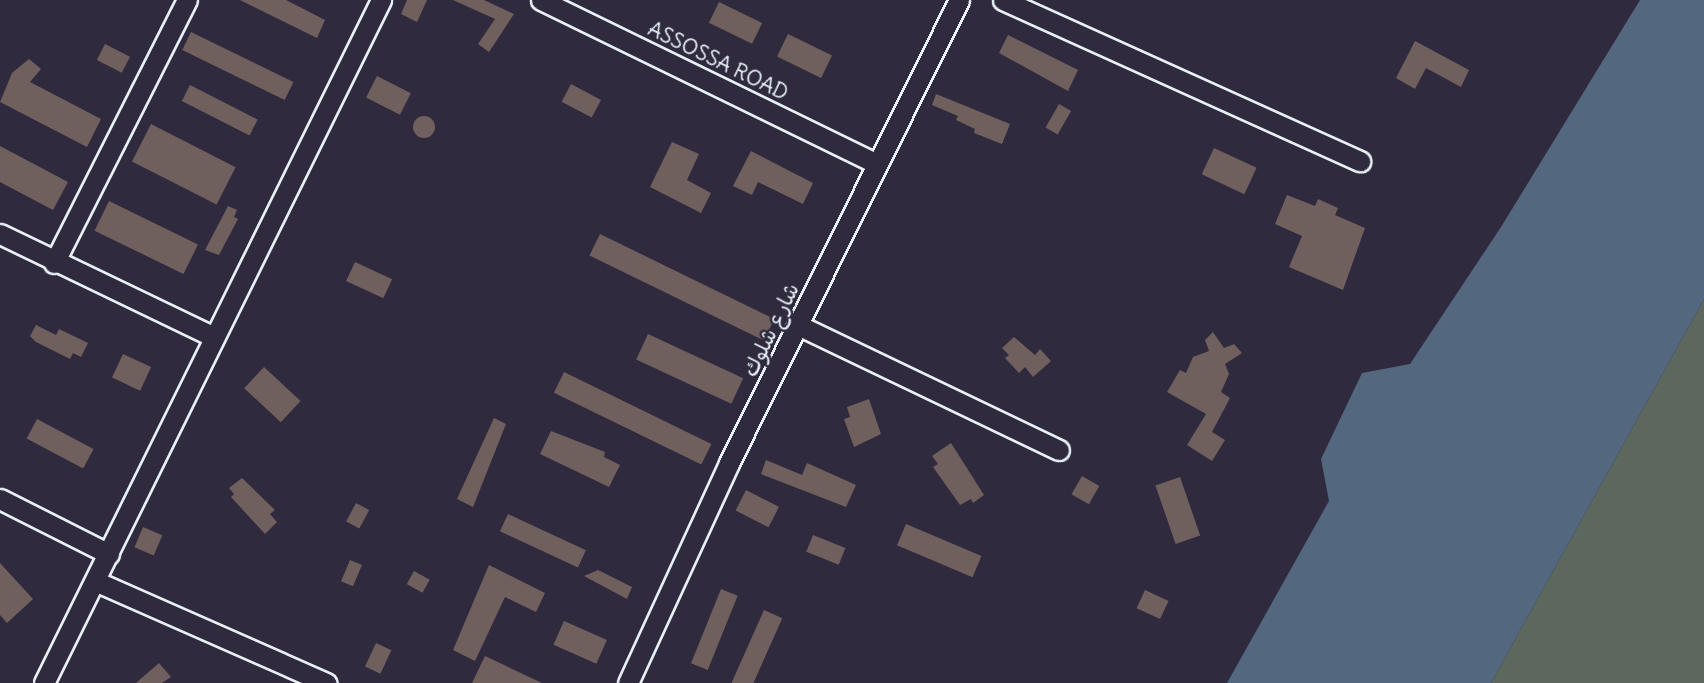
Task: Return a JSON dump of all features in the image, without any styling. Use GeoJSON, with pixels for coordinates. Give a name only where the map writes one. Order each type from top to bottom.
{"type":"FeatureCollection","features":[{"type":"Feature","properties":{"kind":"street"},"geometry":{"type":"LineString","coordinates":[[54,262],[187,0]]}},
{"type":"Feature","properties":{"kind":"street"},"geometry":{"type":"LineString","coordinates":[[44,683],[381,0]]}},
{"type":"Feature","properties":{"kind":"street","name":"ASSOSSA ROAD"},"geometry":{"type":"LineString","coordinates":[[541,0],[875,163]]}},
{"type":"Feature","properties":{"kind":"street","name":"شارع شلوك"},"geometry":{"type":"LineString","coordinates":[[628,683],[729,463],[800,326],[875,163],[959,0]]}},
{"type":"Feature","properties":{"kind":"street"},"geometry":{"type":"LineString","coordinates":[[1003,0],[1360,161]]}},
{"type":"Feature","properties":{"kind":"street"},"geometry":{"type":"LineString","coordinates":[[0,234],[214,337]]}},
{"type":"Feature","properties":{"kind":"street"},"geometry":{"type":"LineString","coordinates":[[800,326],[1059,450]]}},
{"type":"Feature","properties":{"kind":"street"},"geometry":{"type":"LineString","coordinates":[[0,499],[109,554]]}},
{"type":"Feature","properties":{"kind":"street"},"geometry":{"type":"LineString","coordinates":[[95,581],[326,683]]}},
{"type":"Feature","properties":{"kind":"green space"},"geometry":{"type":"Polygon","coordinates":[[[1704,299],[1704,683],[1491,683],[1704,299]]]}},
{"type":"Feature","properties":{"kind":"water"},"geometry":{"type":"Polygon","coordinates":[[[1640,0],[1704,0],[1704,299],[1491,683],[1227,683],[1329,501],[1321,459],[1362,373],[1410,364],[1501,227],[1640,0]]]}},
{"type":"Feature","properties":{"kind":"building"},"geometry":{"type":"Polygon","coordinates":[[[240,0],[286,0],[325,20],[317,38],[240,0]]]}},
{"type":"Feature","properties":{"kind":"building"},"geometry":{"type":"Polygon","coordinates":[[[407,0],[427,0],[417,22],[401,14],[407,0]]]}},
{"type":"Feature","properties":{"kind":"building"},"geometry":{"type":"Polygon","coordinates":[[[453,0],[484,0],[514,14],[489,52],[478,44],[495,19],[453,0]]]}},
{"type":"Feature","properties":{"kind":"building"},"geometry":{"type":"Polygon","coordinates":[[[719,2],[762,23],[752,44],[709,23],[719,2]]]}},
{"type":"Feature","properties":{"kind":"building"},"geometry":{"type":"Polygon","coordinates":[[[191,32],[293,82],[285,100],[182,50],[191,32]]]}},
{"type":"Feature","properties":{"kind":"building"},"geometry":{"type":"Polygon","coordinates":[[[788,34],[832,55],[821,78],[777,56],[788,34]]]}},
{"type":"Feature","properties":{"kind":"building"},"geometry":{"type":"Polygon","coordinates":[[[1008,35],[1078,70],[1068,91],[999,53],[1008,35]]]}},
{"type":"Feature","properties":{"kind":"building"},"geometry":{"type":"Polygon","coordinates":[[[1415,41],[1469,70],[1461,87],[1426,68],[1415,89],[1396,78],[1415,41]]]}},
{"type":"Feature","properties":{"kind":"building"},"geometry":{"type":"Polygon","coordinates":[[[105,44],[130,57],[122,73],[97,60],[105,44]]]}},
{"type":"Feature","properties":{"kind":"building"},"geometry":{"type":"Polygon","coordinates":[[[29,59],[41,69],[30,82],[101,119],[87,147],[0,102],[12,73],[29,59]]]}},
{"type":"Feature","properties":{"kind":"building"},"geometry":{"type":"Polygon","coordinates":[[[377,76],[411,93],[400,115],[366,97],[377,76]]]}},
{"type":"Feature","properties":{"kind":"building"},"geometry":{"type":"Polygon","coordinates":[[[571,84],[601,100],[592,118],[562,102],[571,84]]]}},
{"type":"Feature","properties":{"kind":"building"},"geometry":{"type":"Polygon","coordinates":[[[190,85],[258,120],[250,136],[182,101],[190,85]]]}},
{"type":"Feature","properties":{"kind":"building"},"geometry":{"type":"Polygon","coordinates":[[[936,94],[1010,124],[1002,144],[974,133],[975,129],[956,120],[958,116],[932,105],[936,94]]]}},
{"type":"Feature","properties":{"kind":"building"},"geometry":{"type":"Polygon","coordinates":[[[1059,104],[1071,111],[1058,134],[1046,127],[1059,104]]]}},
{"type":"Feature","properties":{"kind":"building"},"geometry":{"type":"Polygon","coordinates":[[[424,116],[432,119],[435,127],[432,135],[424,138],[416,135],[413,127],[416,119],[424,116]]]}},
{"type":"Feature","properties":{"kind":"building"},"geometry":{"type":"Polygon","coordinates":[[[151,124],[236,167],[217,205],[132,161],[151,124]]]}},
{"type":"Feature","properties":{"kind":"building"},"geometry":{"type":"Polygon","coordinates":[[[672,142],[699,154],[687,180],[711,193],[701,213],[650,187],[672,142]]]}},
{"type":"Feature","properties":{"kind":"building"},"geometry":{"type":"Polygon","coordinates":[[[0,146],[68,182],[53,210],[0,182],[0,146]]]}},
{"type":"Feature","properties":{"kind":"building"},"geometry":{"type":"Polygon","coordinates":[[[1214,148],[1257,168],[1244,194],[1202,174],[1214,148]]]}},
{"type":"Feature","properties":{"kind":"building"},"geometry":{"type":"Polygon","coordinates":[[[751,151],[813,183],[803,204],[758,182],[752,195],[733,186],[751,151]]]}},
{"type":"Feature","properties":{"kind":"building"},"geometry":{"type":"Polygon","coordinates":[[[1287,195],[1315,206],[1318,199],[1338,208],[1335,215],[1365,228],[1343,290],[1289,267],[1302,236],[1275,224],[1287,195]]]}},
{"type":"Feature","properties":{"kind":"building"},"geometry":{"type":"Polygon","coordinates":[[[109,201],[198,244],[184,274],[95,231],[109,201]]]}},
{"type":"Feature","properties":{"kind":"building"},"geometry":{"type":"Polygon","coordinates":[[[228,206],[237,210],[234,217],[238,219],[219,255],[205,250],[228,206]]]}},
{"type":"Feature","properties":{"kind":"building"},"geometry":{"type":"Polygon","coordinates":[[[600,234],[774,319],[764,341],[589,256],[600,234]]]}},
{"type":"Feature","properties":{"kind":"building"},"geometry":{"type":"Polygon","coordinates":[[[355,262],[392,279],[383,298],[346,281],[355,262]]]}},
{"type":"Feature","properties":{"kind":"building"},"geometry":{"type":"Polygon","coordinates":[[[36,325],[56,335],[59,329],[88,343],[81,357],[73,353],[70,359],[36,342],[30,336],[36,325]]]}},
{"type":"Feature","properties":{"kind":"building"},"geometry":{"type":"Polygon","coordinates":[[[1213,332],[1224,348],[1234,344],[1242,353],[1225,364],[1229,374],[1221,392],[1230,398],[1212,432],[1225,440],[1212,461],[1187,445],[1206,414],[1167,392],[1180,370],[1186,373],[1193,357],[1209,351],[1205,340],[1213,332]]]}},
{"type":"Feature","properties":{"kind":"building"},"geometry":{"type":"Polygon","coordinates":[[[648,334],[743,378],[731,404],[636,359],[648,334]]]}},
{"type":"Feature","properties":{"kind":"building"},"geometry":{"type":"Polygon","coordinates":[[[1014,337],[1035,355],[1040,349],[1051,361],[1033,377],[1025,367],[1019,373],[1005,358],[1009,355],[1002,348],[1014,337]]]}},
{"type":"Feature","properties":{"kind":"building"},"geometry":{"type":"Polygon","coordinates":[[[123,354],[151,367],[140,391],[112,378],[123,354]]]}},
{"type":"Feature","properties":{"kind":"building"},"geometry":{"type":"Polygon","coordinates":[[[264,367],[301,401],[281,422],[244,388],[264,367]]]}},
{"type":"Feature","properties":{"kind":"building"},"geometry":{"type":"Polygon","coordinates":[[[564,372],[711,444],[701,465],[554,393],[564,372]]]}},
{"type":"Feature","properties":{"kind":"building"},"geometry":{"type":"Polygon","coordinates":[[[869,399],[881,434],[854,447],[844,419],[850,417],[847,407],[869,399]]]}},
{"type":"Feature","properties":{"kind":"building"},"geometry":{"type":"Polygon","coordinates":[[[494,418],[506,424],[473,507],[457,499],[494,418]]]}},
{"type":"Feature","properties":{"kind":"building"},"geometry":{"type":"Polygon","coordinates":[[[37,419],[94,449],[83,468],[27,438],[37,419]]]}},
{"type":"Feature","properties":{"kind":"building"},"geometry":{"type":"Polygon","coordinates":[[[551,431],[605,452],[604,457],[620,465],[609,487],[540,454],[551,431]]]}},
{"type":"Feature","properties":{"kind":"building"},"geometry":{"type":"Polygon","coordinates":[[[951,443],[984,495],[973,503],[971,499],[960,505],[933,467],[938,464],[932,456],[951,443]]]}},
{"type":"Feature","properties":{"kind":"building"},"geometry":{"type":"Polygon","coordinates":[[[766,460],[802,475],[807,463],[856,485],[846,507],[761,474],[766,460]]]}},
{"type":"Feature","properties":{"kind":"building"},"geometry":{"type":"Polygon","coordinates":[[[1082,476],[1099,486],[1089,504],[1072,494],[1082,476]]]}},
{"type":"Feature","properties":{"kind":"building"},"geometry":{"type":"Polygon","coordinates":[[[1180,477],[1200,536],[1176,544],[1155,485],[1180,477]]]}},
{"type":"Feature","properties":{"kind":"building"},"geometry":{"type":"Polygon","coordinates":[[[242,478],[275,510],[270,514],[277,522],[265,534],[231,497],[234,494],[229,488],[242,478]]]}},
{"type":"Feature","properties":{"kind":"building"},"geometry":{"type":"Polygon","coordinates":[[[746,490],[779,507],[769,527],[736,510],[746,490]]]}},
{"type":"Feature","properties":{"kind":"building"},"geometry":{"type":"Polygon","coordinates":[[[356,503],[369,510],[359,529],[346,522],[356,503]]]}},
{"type":"Feature","properties":{"kind":"building"},"geometry":{"type":"Polygon","coordinates":[[[508,514],[586,550],[578,568],[500,531],[508,514]]]}},
{"type":"Feature","properties":{"kind":"building"},"geometry":{"type":"Polygon","coordinates":[[[906,524],[981,556],[972,577],[897,545],[906,524]]]}},
{"type":"Feature","properties":{"kind":"building"},"geometry":{"type":"Polygon","coordinates":[[[143,527],[162,535],[154,555],[134,547],[143,527]]]}},
{"type":"Feature","properties":{"kind":"building"},"geometry":{"type":"Polygon","coordinates":[[[813,535],[845,548],[839,565],[806,552],[813,535]]]}},
{"type":"Feature","properties":{"kind":"building"},"geometry":{"type":"Polygon","coordinates":[[[350,560],[362,565],[353,586],[341,581],[350,560]]]}},
{"type":"Feature","properties":{"kind":"building"},"geometry":{"type":"Polygon","coordinates":[[[0,563],[33,599],[7,623],[0,615],[0,563]]]}},
{"type":"Feature","properties":{"kind":"building"},"geometry":{"type":"Polygon","coordinates":[[[489,565],[545,593],[536,612],[505,597],[475,661],[453,650],[489,565]]]}},
{"type":"Feature","properties":{"kind":"building"},"geometry":{"type":"Polygon","coordinates":[[[598,570],[632,587],[627,599],[584,576],[598,570]]]}},
{"type":"Feature","properties":{"kind":"building"},"geometry":{"type":"Polygon","coordinates":[[[414,571],[430,580],[422,593],[407,584],[414,571]]]}},
{"type":"Feature","properties":{"kind":"building"},"geometry":{"type":"Polygon","coordinates":[[[721,589],[738,596],[708,670],[691,663],[721,589]]]}},
{"type":"Feature","properties":{"kind":"building"},"geometry":{"type":"Polygon","coordinates":[[[1145,590],[1169,601],[1160,619],[1137,608],[1145,590]]]}},
{"type":"Feature","properties":{"kind":"building"},"geometry":{"type":"Polygon","coordinates":[[[764,610],[782,618],[753,683],[731,683],[764,610]]]}},
{"type":"Feature","properties":{"kind":"building"},"geometry":{"type":"Polygon","coordinates":[[[564,621],[607,640],[596,664],[553,645],[564,621]]]}},
{"type":"Feature","properties":{"kind":"building"},"geometry":{"type":"Polygon","coordinates":[[[376,643],[391,650],[380,674],[365,667],[376,643]]]}},
{"type":"Feature","properties":{"kind":"building"},"geometry":{"type":"Polygon","coordinates":[[[485,656],[542,683],[472,683],[485,656]]]}},
{"type":"Feature","properties":{"kind":"building"},"geometry":{"type":"Polygon","coordinates":[[[159,663],[171,677],[162,683],[136,683],[159,663]]]}}]}
